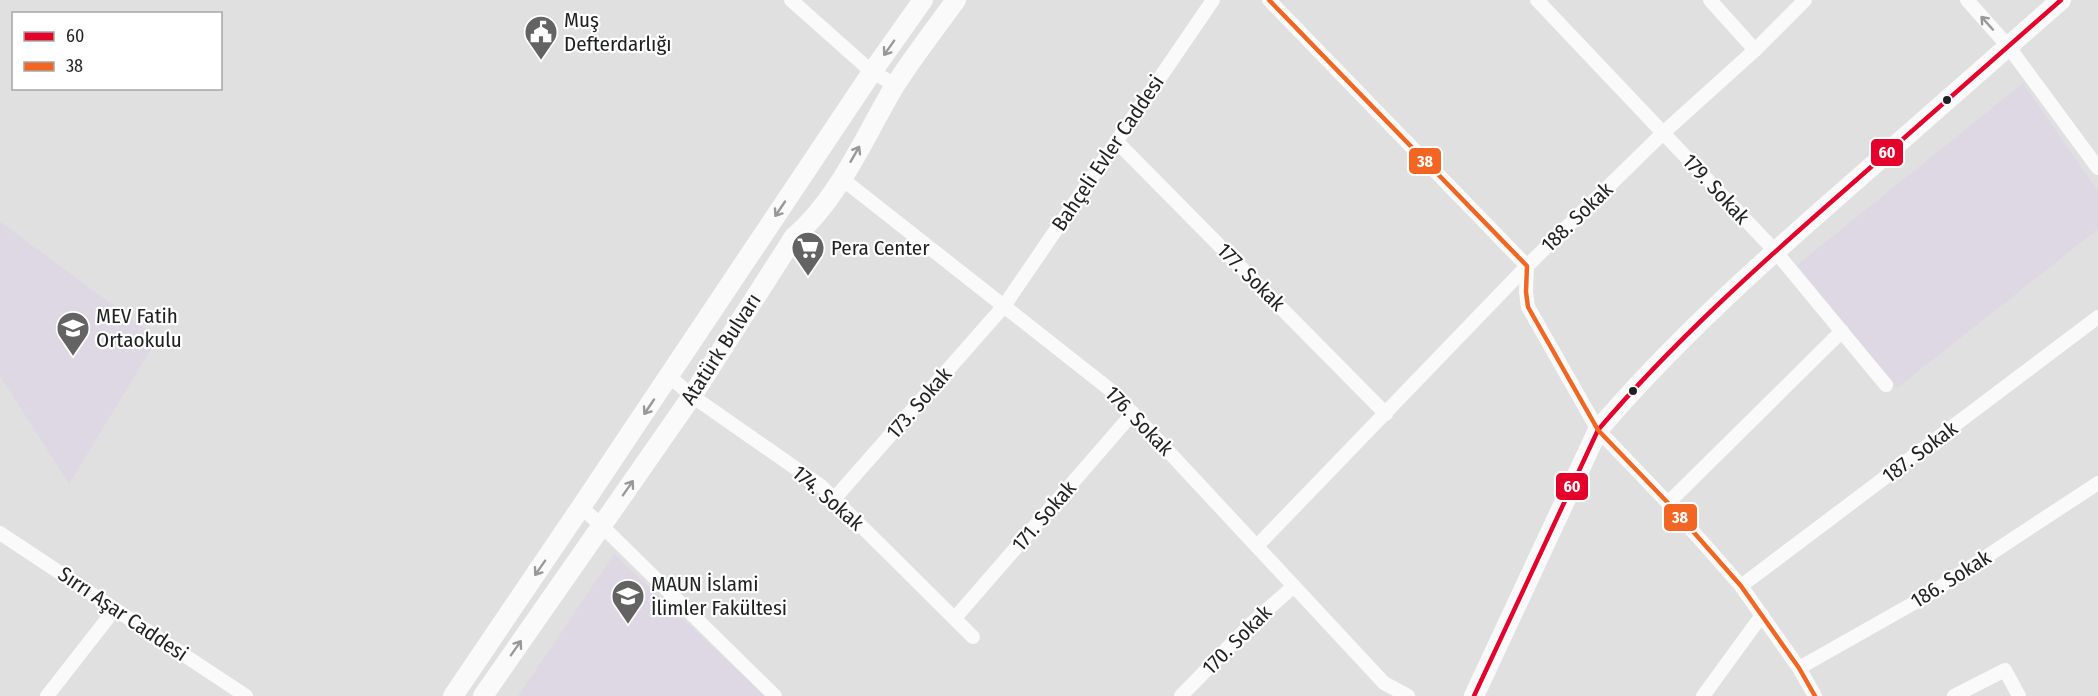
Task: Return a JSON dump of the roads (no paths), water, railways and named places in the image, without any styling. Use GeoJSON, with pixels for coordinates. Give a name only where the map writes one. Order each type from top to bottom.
{"type":"FeatureCollection","features":[{"type":"Feature","properties":{"kind":"main road","name":"Atatürk Bulvarı"},"geometry":{"type":"LineString","coordinates":[[453,696],[872,72],[923,0]]}},
{"type":"Feature","properties":{"kind":"main road","name":"Atatürk Bulvarı"},"geometry":{"type":"LineString","coordinates":[[483,696],[692,396],[794,237],[810,223],[841,178],[896,85],[956,0]]}},
{"type":"Feature","properties":{"kind":"main road"},"geometry":{"type":"LineString","coordinates":[[1474,696],[1598,430],[1685,335],[1775,251],[2061,0]]}},
{"type":"Feature","properties":{"kind":"street"},"geometry":{"type":"LineString","coordinates":[[791,0],[872,72],[896,85]]}},
{"type":"Feature","properties":{"kind":"street","name":"Bahçeli Evler Caddesi"},"geometry":{"type":"LineString","coordinates":[[1004,306],[1214,0]]}},
{"type":"Feature","properties":{"kind":"street"},"geometry":{"type":"LineString","coordinates":[[1269,0],[1527,267],[1528,307],[1598,430],[1668,503],[1741,586],[1799,668],[1815,696]]}},
{"type":"Feature","properties":{"kind":"street","name":"179. Sokak"},"geometry":{"type":"LineString","coordinates":[[1537,0],[1775,251],[1886,385]]}},
{"type":"Feature","properties":{"kind":"street"},"geometry":{"type":"LineString","coordinates":[[1710,0],[1755,50]]}},
{"type":"Feature","properties":{"kind":"street","name":"188. Sokak"},"geometry":{"type":"LineString","coordinates":[[1257,546],[1527,267],[1663,133],[1755,50],[1805,0]]}},
{"type":"Feature","properties":{"kind":"street"},"geometry":{"type":"LineString","coordinates":[[1967,0],[2008,46],[2098,168]]}},
{"type":"Feature","properties":{"kind":"street","name":"177. Sokak"},"geometry":{"type":"LineString","coordinates":[[1116,141],[1386,414]]}},
{"type":"Feature","properties":{"kind":"street","name":"176. Sokak"},"geometry":{"type":"LineString","coordinates":[[841,178],[1113,392],[1384,683],[1408,696]]}},
{"type":"Feature","properties":{"kind":"street","name":"173. Sokak"},"geometry":{"type":"LineString","coordinates":[[834,499],[1004,306]]}},
{"type":"Feature","properties":{"kind":"street","name":"187. Sokak"},"geometry":{"type":"LineString","coordinates":[[1741,586],[2098,317]]}},
{"type":"Feature","properties":{"kind":"street"},"geometry":{"type":"LineString","coordinates":[[1668,503],[1842,331]]}},
{"type":"Feature","properties":{"kind":"street","name":"174. Sokak"},"geometry":{"type":"LineString","coordinates":[[669,376],[692,396],[821,486],[973,637]]}},
{"type":"Feature","properties":{"kind":"street","name":"171. Sokak"},"geometry":{"type":"LineString","coordinates":[[955,618],[1133,413]]}},
{"type":"Feature","properties":{"kind":"street","name":"186. Sokak"},"geometry":{"type":"LineString","coordinates":[[1799,668],[1928,596],[2098,483]]}},
{"type":"Feature","properties":{"kind":"street"},"geometry":{"type":"LineString","coordinates":[[582,507],[775,696]]}},
{"type":"Feature","properties":{"kind":"street","name":"Sırrı Aşar Caddesi"},"geometry":{"type":"LineString","coordinates":[[0,533],[246,696]]}},
{"type":"Feature","properties":{"kind":"street","name":"170. Sokak"},"geometry":{"type":"LineString","coordinates":[[1181,696],[1253,622],[1294,586]]}},
{"type":"Feature","properties":{"kind":"street"},"geometry":{"type":"LineString","coordinates":[[47,696],[115,609]]}},
{"type":"Feature","properties":{"kind":"street"},"geometry":{"type":"LineString","coordinates":[[1703,696],[1762,615]]}},
{"type":"Feature","properties":{"kind":"street"},"geometry":{"type":"LineString","coordinates":[[1954,696],[2005,670],[2019,696]]}},
{"type":"Feature","properties":{"kind":"place","name":"Muş Defterdarlığı"},"geometry":{"type":"Point","coordinates":[541,61]}},
{"type":"Feature","properties":{"kind":"place","name":"Pera Center"},"geometry":{"type":"Point","coordinates":[808,277]}},
{"type":"Feature","properties":{"kind":"place","name":"MEV Fatih Ortaokulu"},"geometry":{"type":"Point","coordinates":[73,357]}},
{"type":"Feature","properties":{"kind":"place","name":"MAUN İslami İlimler Fakültesi"},"geometry":{"type":"Point","coordinates":[628,625]}}]}
